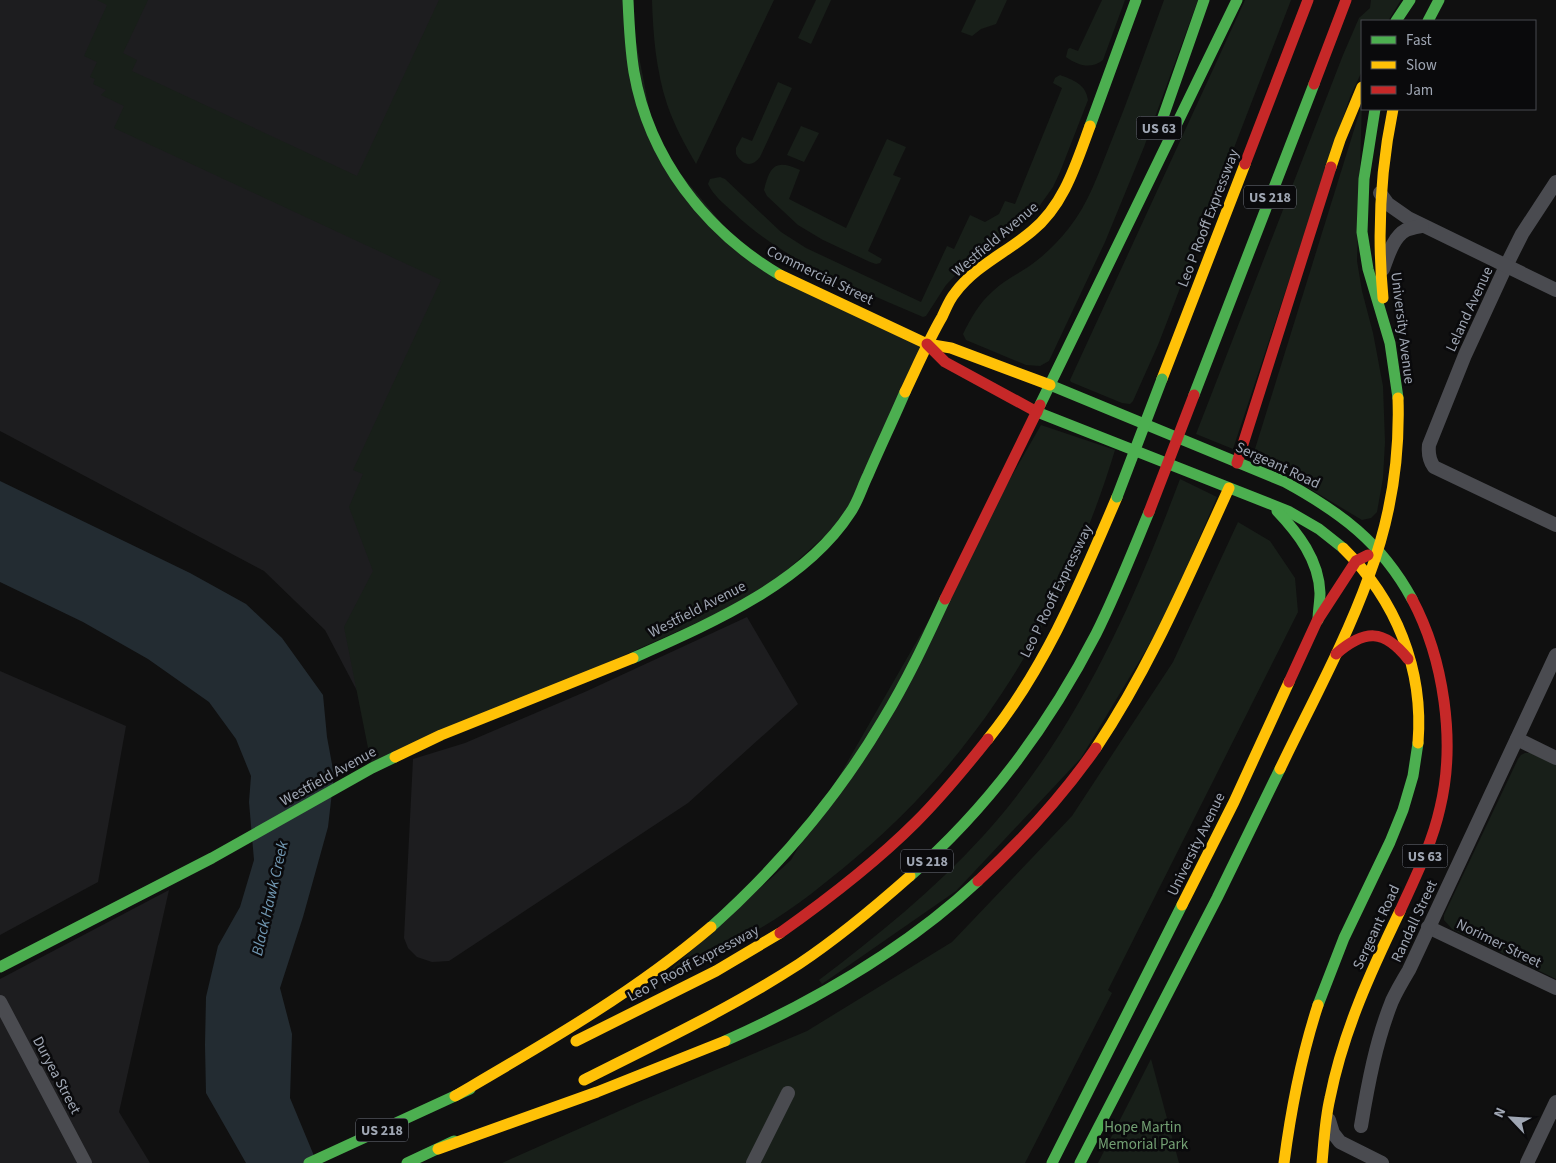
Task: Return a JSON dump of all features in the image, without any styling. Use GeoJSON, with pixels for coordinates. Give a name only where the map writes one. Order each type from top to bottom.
{"type":"FeatureCollection","features":[{"type":"Feature","properties":{"kind":"main road","name":"Commercial Street"},"geometry":{"type":"LineString","coordinates":[[628,0],[635,73],[644,111],[656,144],[672,174],[694,203],[718,229],[746,253],[774,272],[928,344]]}},
{"type":"Feature","properties":{"kind":"main road","name":"Westfield Avenue"},"geometry":{"type":"LineString","coordinates":[[0,968],[212,858],[372,768],[441,735],[620,664],[702,627],[761,594],[806,562],[829,541],[851,512],[928,344],[954,294],[989,260],[1031,232],[1046,218],[1068,184],[1106,86],[1136,0]]}},
{"type":"Feature","properties":{"kind":"main road","name":"US 63"},"geometry":{"type":"LineString","coordinates":[[1156,135],[1204,0]]}},
{"type":"Feature","properties":{"kind":"main road"},"geometry":{"type":"LineString","coordinates":[[1112,254],[1237,0]]}},
{"type":"Feature","properties":{"kind":"main road","name":"Leo P Rooff Expressway"},"geometry":{"type":"LineString","coordinates":[[565,1046],[728,965],[810,912],[881,855],[922,816],[985,745],[1034,672],[1055,635],[1117,497],[1308,0]]}},
{"type":"Feature","properties":{"kind":"main road","name":"US 218"},"geometry":{"type":"LineString","coordinates":[[576,1084],[743,997],[790,970],[869,911],[907,880],[984,803],[1041,727],[1087,650],[1110,603],[1149,512],[1346,0]]}},
{"type":"Feature","properties":{"kind":"main road"},"geometry":{"type":"LineString","coordinates":[[1330,43],[1356,0]]}},
{"type":"Feature","properties":{"kind":"main road"},"geometry":{"type":"LineString","coordinates":[[1397,20],[1410,0]]}},
{"type":"Feature","properties":{"kind":"main road"},"geometry":{"type":"LineString","coordinates":[[1408,20],[1418,0]]}},
{"type":"Feature","properties":{"kind":"main road"},"geometry":{"type":"LineString","coordinates":[[1429,20],[1439,0]]}},
{"type":"Feature","properties":{"kind":"main road"},"geometry":{"type":"LineString","coordinates":[[438,1149],[585,1096],[707,1049],[792,1009],[853,975],[895,948],[964,894],[998,863],[1048,807],[1072,778],[1116,717],[1159,641],[1233,475],[1340,140],[1361,89]]}},
{"type":"Feature","properties":{"kind":"main road"},"geometry":{"type":"LineString","coordinates":[[1375,110],[1365,162],[1362,218],[1364,250],[1370,280],[1387,326]]}},
{"type":"Feature","properties":{"kind":"main road","name":"University Avenue"},"geometry":{"type":"LineString","coordinates":[[1080,1163],[1258,814],[1333,657],[1369,577],[1378,549],[1391,492],[1398,439],[1396,387],[1381,274],[1380,193],[1382,163],[1393,110]]}},
{"type":"Feature","properties":{"kind":"main road","name":"US 63"},"geometry":{"type":"LineString","coordinates":[[1037,412],[1112,254],[1149,154]]}},
{"type":"Feature","properties":{"kind":"main road","name":"Sergeant Road"},"geometry":{"type":"LineString","coordinates":[[928,344],[951,348],[1050,384],[1233,475],[1270,504],[1305,520],[1323,532],[1356,561],[1369,577],[1395,617],[1412,665],[1417,692],[1419,745],[1414,773],[1395,833],[1331,969],[1314,1016],[1298,1074],[1290,1114],[1284,1163]]}},
{"type":"Feature","properties":{"kind":"main road","name":"Sergeant Road"},"geometry":{"type":"LineString","coordinates":[[928,344],[945,362],[1037,412],[1233,475],[1292,486],[1318,500],[1350,522],[1378,549],[1422,616],[1432,641],[1445,699],[1447,751],[1440,808],[1428,849],[1364,988],[1349,1028],[1327,1112],[1322,1163]]}},
{"type":"Feature","properties":{"kind":"main road"},"geometry":{"type":"LineString","coordinates":[[455,1096],[550,1040],[645,979],[722,918],[779,860],[829,799],[879,728],[900,691],[1037,412]]}},
{"type":"Feature","properties":{"kind":"main road"},"geometry":{"type":"LineString","coordinates":[[1270,504],[1291,525],[1313,559],[1318,574],[1320,590],[1317,621]]}},
{"type":"Feature","properties":{"kind":"main road","name":"University Avenue"},"geometry":{"type":"LineString","coordinates":[[1052,1163],[1234,802],[1317,621],[1356,561],[1378,549]]}},
{"type":"Feature","properties":{"kind":"main road"},"geometry":{"type":"LineString","coordinates":[[1333,657],[1353,640],[1374,635],[1384,636],[1401,648],[1412,665]]}},
{"type":"Feature","properties":{"kind":"main road","name":"US 218"},"geometry":{"type":"LineString","coordinates":[[309,1163],[548,1054]]}},
{"type":"Feature","properties":{"kind":"main road","name":"US 218"},"geometry":{"type":"LineString","coordinates":[[407,1163],[550,1096]]}},
{"type":"Feature","properties":{"kind":"street","name":"Leland Avenue"},"geometry":{"type":"LineString","coordinates":[[1556,182],[1522,234],[1506,266],[1465,355],[1429,444],[1429,457],[1434,467],[1556,525]]}},
{"type":"Feature","properties":{"kind":"street"},"geometry":{"type":"LineString","coordinates":[[1380,193],[1388,204],[1398,212],[1422,226],[1556,290]]}},
{"type":"Feature","properties":{"kind":"street"},"geometry":{"type":"LineString","coordinates":[[1381,274],[1398,237],[1405,231],[1422,226]]}},
{"type":"Feature","properties":{"kind":"street","name":"Randall Street"},"geometry":{"type":"LineString","coordinates":[[1361,1126],[1368,1085],[1381,1032],[1393,1000],[1556,655]]}},
{"type":"Feature","properties":{"kind":"street"},"geometry":{"type":"LineString","coordinates":[[1517,739],[1556,758]]}},
{"type":"Feature","properties":{"kind":"street","name":"Norimer Street"},"geometry":{"type":"LineString","coordinates":[[1428,928],[1556,988]]}},
{"type":"Feature","properties":{"kind":"street","name":"Duryea Street"},"geometry":{"type":"LineString","coordinates":[[0,1002],[85,1163]]}},
{"type":"Feature","properties":{"kind":"street"},"geometry":{"type":"LineString","coordinates":[[753,1163],[788,1094]]}},
{"type":"Feature","properties":{"kind":"street"},"geometry":{"type":"LineString","coordinates":[[1527,1163],[1556,1102]]}},
{"type":"Feature","properties":{"kind":"street"},"geometry":{"type":"LineString","coordinates":[[1327,1112],[1333,1133],[1340,1142],[1382,1163]]}},
{"type":"Feature","properties":{"kind":"shaded area"},"geometry":{"type":"Polygon","coordinates":[[[0,0],[599,0],[384,742],[325,630],[264,571],[0,431],[0,0]]]}},
{"type":"Feature","properties":{"kind":"shaded area"},"geometry":{"type":"Polygon","coordinates":[[[747,617],[798,704],[688,803],[449,961],[432,962],[417,957],[408,948],[404,938],[413,759],[465,743],[587,691],[747,617]]]}},
{"type":"Feature","properties":{"kind":"shaded area"},"geometry":{"type":"Polygon","coordinates":[[[0,671],[126,726],[98,882],[0,935],[0,671]]]}},
{"type":"Feature","properties":{"kind":"shaded area"},"geometry":{"type":"Polygon","coordinates":[[[169,890],[119,1112],[150,1163],[0,1163],[0,979],[169,890]]]}},
{"type":"Feature","properties":{"kind":"green space"},"geometry":{"type":"Polygon","coordinates":[[[97,0],[148,0],[123,53],[137,60],[132,71],[357,176],[439,0],[628,0],[656,144],[746,253],[927,344],[851,512],[761,594],[372,768],[344,627],[373,571],[349,507],[363,474],[353,470],[441,280],[114,128],[124,106],[101,95],[106,90],[93,84],[95,79],[90,77],[97,62],[84,56],[107,5],[97,0]]]}},
{"type":"Feature","properties":{"kind":"green space"},"geometry":{"type":"Polygon","coordinates":[[[652,0],[774,0],[696,164],[676,127],[663,91],[656,52],[652,0]]]}},
{"type":"Feature","properties":{"kind":"green space"},"geometry":{"type":"Polygon","coordinates":[[[816,0],[831,0],[811,44],[798,38],[816,0]]]}},
{"type":"Feature","properties":{"kind":"green space"},"geometry":{"type":"Polygon","coordinates":[[[976,0],[1007,0],[996,24],[981,29],[972,36],[961,32],[976,0]]]}},
{"type":"Feature","properties":{"kind":"green space"},"geometry":{"type":"Polygon","coordinates":[[[1102,0],[1125,0],[1103,60],[1089,66],[1079,64],[1066,57],[1068,49],[1078,51],[1102,0]]]}},
{"type":"Feature","properties":{"kind":"green space"},"geometry":{"type":"Polygon","coordinates":[[[1164,0],[1198,0],[1144,147],[1105,242],[1049,361],[1040,366],[1026,365],[966,340],[963,334],[979,306],[1001,284],[1034,263],[1050,249],[1069,228],[1082,209],[1097,179],[1164,0]]]}},
{"type":"Feature","properties":{"kind":"green space"},"geometry":{"type":"Polygon","coordinates":[[[1245,0],[1291,0],[1158,345],[1133,401],[1130,404],[1122,403],[1070,380],[1245,0]]]}},
{"type":"Feature","properties":{"kind":"green space"},"geometry":{"type":"Polygon","coordinates":[[[1371,0],[1401,0],[1389,20],[1361,20],[1361,73],[1350,97],[1233,449],[1196,434],[1343,55],[1359,18],[1370,8],[1371,0]]]}},
{"type":"Feature","properties":{"kind":"green space"},"geometry":{"type":"Polygon","coordinates":[[[1060,75],[1082,86],[1088,100],[1053,187],[1038,208],[1018,228],[973,257],[946,285],[926,316],[923,317],[823,273],[776,246],[726,206],[708,184],[710,179],[720,177],[725,179],[781,232],[806,248],[921,302],[947,246],[954,249],[970,215],[985,222],[999,214],[1005,201],[1015,204],[1062,88],[1053,83],[1055,78],[1060,75]]]}},
{"type":"Feature","properties":{"kind":"green space"},"geometry":{"type":"Polygon","coordinates":[[[778,82],[792,88],[760,157],[754,163],[744,163],[738,158],[736,148],[742,137],[752,141],[778,82]]]}},
{"type":"Feature","properties":{"kind":"green space"},"geometry":{"type":"Polygon","coordinates":[[[1361,107],[1357,261],[1383,386],[1385,442],[1383,478],[1377,512],[1371,518],[1362,520],[1259,458],[1255,449],[1361,107]]]}},
{"type":"Feature","properties":{"kind":"green space"},"geometry":{"type":"Polygon","coordinates":[[[801,126],[819,133],[804,162],[787,155],[801,126]]]}},
{"type":"Feature","properties":{"kind":"green space"},"geometry":{"type":"Polygon","coordinates":[[[887,139],[906,147],[893,175],[901,178],[868,251],[882,259],[880,263],[870,262],[823,240],[798,225],[767,196],[764,190],[769,175],[775,166],[785,165],[800,170],[789,199],[846,228],[887,139]]]}},
{"type":"Feature","properties":{"kind":"green space"},"geometry":{"type":"Polygon","coordinates":[[[1041,425],[1115,450],[1100,496],[1063,586],[1016,672],[989,712],[959,751],[915,802],[872,844],[795,906],[743,939],[671,977],[668,972],[791,860],[1041,425]]]}},
{"type":"Feature","properties":{"kind":"green space"},"geometry":{"type":"Polygon","coordinates":[[[1180,479],[1217,497],[1164,620],[1081,758],[956,891],[822,984],[819,980],[904,912],[965,855],[1017,796],[1047,754],[1074,711],[1121,621],[1162,527],[1180,479]]]}},
{"type":"Feature","properties":{"kind":"green space"},"geometry":{"type":"Polygon","coordinates":[[[1238,522],[1270,541],[1295,578],[1298,612],[1108,990],[1112,993],[1025,1163],[502,1163],[807,1031],[952,942],[1072,816],[1173,662],[1238,522]]]}},
{"type":"Feature","properties":{"kind":"green space"},"geometry":{"type":"Polygon","coordinates":[[[1525,753],[1531,753],[1556,765],[1556,979],[1452,929],[1444,920],[1444,915],[1518,759],[1525,753]]]}},
{"type":"Feature","properties":{"kind":"green space","name":"Hope Martin Memorial Park"},"geometry":{"type":"Polygon","coordinates":[[[1151,1059],[1179,1163],[1098,1163],[1151,1059]]]}},
{"type":"Feature","properties":{"kind":"water","name":"Black Hawk Creek"},"geometry":{"type":"Polygon","coordinates":[[[0,481],[190,573],[246,604],[282,638],[323,695],[327,737],[334,775],[328,827],[303,917],[280,988],[292,1034],[290,1098],[317,1163],[246,1163],[206,1093],[206,997],[218,946],[240,907],[254,860],[249,802],[251,776],[236,739],[209,702],[148,659],[83,622],[0,582],[0,481]]]}},
{"type":"Feature","properties":{"kind":"traffic: fast"},"geometry":{"type":"LineString","coordinates":[[628,0],[634,72],[642,104],[653,134],[667,162],[684,189],[705,214],[728,237],[780,275]]}},
{"type":"Feature","properties":{"kind":"traffic: fast"},"geometry":{"type":"LineString","coordinates":[[1090,126],[1136,0]]}},
{"type":"Feature","properties":{"kind":"traffic: fast"},"geometry":{"type":"LineString","coordinates":[[1162,120],[1204,0]]}},
{"type":"Feature","properties":{"kind":"traffic: fast"},"geometry":{"type":"LineString","coordinates":[[1040,405],[1237,0]]}},
{"type":"Feature","properties":{"kind":"traffic: fast"},"geometry":{"type":"LineString","coordinates":[[1397,20],[1410,0]]}},
{"type":"Feature","properties":{"kind":"traffic: fast"},"geometry":{"type":"LineString","coordinates":[[1429,20],[1439,0]]}},
{"type":"Feature","properties":{"kind":"traffic: fast"},"geometry":{"type":"LineString","coordinates":[[1194,395],[1314,84]]}},
{"type":"Feature","properties":{"kind":"traffic: fast"},"geometry":{"type":"LineString","coordinates":[[1375,110],[1364,179],[1362,232],[1368,269],[1390,343],[1398,398]]}},
{"type":"Feature","properties":{"kind":"traffic: fast"},"geometry":{"type":"LineString","coordinates":[[1117,497],[1162,379]]}},
{"type":"Feature","properties":{"kind":"traffic: fast"},"geometry":{"type":"LineString","coordinates":[[1050,385],[1285,482],[1305,493],[1358,530],[1387,561],[1412,599]]}},
{"type":"Feature","properties":{"kind":"traffic: fast"},"geometry":{"type":"LineString","coordinates":[[633,658],[692,631],[752,600],[807,561],[831,538],[855,504],[905,392]]}},
{"type":"Feature","properties":{"kind":"traffic: fast"},"geometry":{"type":"LineString","coordinates":[[1037,412],[1288,511],[1319,529],[1343,548]]}},
{"type":"Feature","properties":{"kind":"traffic: fast"},"geometry":{"type":"LineString","coordinates":[[1277,511],[1300,538],[1316,569],[1320,593],[1318,620]]}},
{"type":"Feature","properties":{"kind":"traffic: fast"},"geometry":{"type":"LineString","coordinates":[[910,876],[938,850],[991,794],[1037,733],[1078,668],[1096,634],[1149,512]]}},
{"type":"Feature","properties":{"kind":"traffic: fast"},"geometry":{"type":"LineString","coordinates":[[711,927],[783,856],[846,777],[900,690],[945,599]]}},
{"type":"Feature","properties":{"kind":"traffic: fast"},"geometry":{"type":"LineString","coordinates":[[1318,1005],[1344,938],[1390,842],[1403,810],[1413,776],[1418,743]]}},
{"type":"Feature","properties":{"kind":"traffic: fast"},"geometry":{"type":"LineString","coordinates":[[0,967],[212,858],[395,757]]}},
{"type":"Feature","properties":{"kind":"traffic: fast"},"geometry":{"type":"LineString","coordinates":[[1080,1163],[1217,898],[1280,769]]}},
{"type":"Feature","properties":{"kind":"traffic: fast"},"geometry":{"type":"LineString","coordinates":[[725,1041],[826,991],[858,972],[920,929],[978,881]]}},
{"type":"Feature","properties":{"kind":"traffic: fast"},"geometry":{"type":"LineString","coordinates":[[1052,1163],[1182,905]]}},
{"type":"Feature","properties":{"kind":"traffic: fast"},"geometry":{"type":"LineString","coordinates":[[309,1163],[470,1089]]}},
{"type":"Feature","properties":{"kind":"traffic: fast"},"geometry":{"type":"LineString","coordinates":[[407,1163],[454,1141]]}},
{"type":"Feature","properties":{"kind":"traffic: slow"},"geometry":{"type":"LineString","coordinates":[[1331,167],[1361,89]]}},
{"type":"Feature","properties":{"kind":"traffic: slow"},"geometry":{"type":"LineString","coordinates":[[1383,298],[1380,250],[1381,203],[1385,156],[1393,110]]}},
{"type":"Feature","properties":{"kind":"traffic: slow"},"geometry":{"type":"LineString","coordinates":[[905,392],[949,302],[963,283],[981,267],[1032,231],[1053,209],[1068,183],[1090,126]]}},
{"type":"Feature","properties":{"kind":"traffic: slow"},"geometry":{"type":"LineString","coordinates":[[1162,379],[1245,164]]}},
{"type":"Feature","properties":{"kind":"traffic: slow"},"geometry":{"type":"LineString","coordinates":[[780,275],[927,344],[951,348],[1050,385]]}},
{"type":"Feature","properties":{"kind":"traffic: slow"},"geometry":{"type":"LineString","coordinates":[[1280,769],[1327,674],[1360,601],[1383,533],[1395,466],[1398,398]]}},
{"type":"Feature","properties":{"kind":"traffic: slow"},"geometry":{"type":"LineString","coordinates":[[1096,748],[1116,717],[1151,653],[1229,488]]}},
{"type":"Feature","properties":{"kind":"traffic: slow"},"geometry":{"type":"LineString","coordinates":[[988,739],[1028,683],[1045,653],[1076,592],[1117,497]]}},
{"type":"Feature","properties":{"kind":"traffic: slow"},"geometry":{"type":"LineString","coordinates":[[1343,548],[1362,568],[1378,590],[1392,613],[1403,637],[1411,662],[1416,689],[1419,716],[1418,743]]}},
{"type":"Feature","properties":{"kind":"traffic: slow"},"geometry":{"type":"LineString","coordinates":[[395,757],[441,735],[633,658]]}},
{"type":"Feature","properties":{"kind":"traffic: slow"},"geometry":{"type":"LineString","coordinates":[[1182,905],[1234,802],[1289,682]]}},
{"type":"Feature","properties":{"kind":"traffic: slow"},"geometry":{"type":"LineString","coordinates":[[584,1080],[720,1010],[799,964],[856,922],[910,876]]}},
{"type":"Feature","properties":{"kind":"traffic: slow"},"geometry":{"type":"LineString","coordinates":[[1322,1163],[1328,1106],[1342,1049],[1359,1002],[1400,911]]}},
{"type":"Feature","properties":{"kind":"traffic: slow"},"geometry":{"type":"LineString","coordinates":[[455,1096],[619,996],[711,927]]}},
{"type":"Feature","properties":{"kind":"traffic: slow"},"geometry":{"type":"LineString","coordinates":[[576,1041],[716,971],[780,933]]}},
{"type":"Feature","properties":{"kind":"traffic: slow"},"geometry":{"type":"LineString","coordinates":[[1284,1163],[1297,1083],[1318,1005]]}},
{"type":"Feature","properties":{"kind":"traffic: slow"},"geometry":{"type":"LineString","coordinates":[[438,1149],[597,1092],[725,1041]]}},
{"type":"Feature","properties":{"kind":"traffic: jam"},"geometry":{"type":"LineString","coordinates":[[1245,164],[1308,0]]}},
{"type":"Feature","properties":{"kind":"traffic: jam"},"geometry":{"type":"LineString","coordinates":[[1314,84],[1346,0]]}},
{"type":"Feature","properties":{"kind":"traffic: jam"},"geometry":{"type":"LineString","coordinates":[[1237,463],[1331,167]]}},
{"type":"Feature","properties":{"kind":"traffic: jam"},"geometry":{"type":"LineString","coordinates":[[927,344],[945,362],[1037,412]]}},
{"type":"Feature","properties":{"kind":"traffic: jam"},"geometry":{"type":"LineString","coordinates":[[1149,512],[1194,395]]}},
{"type":"Feature","properties":{"kind":"traffic: jam"},"geometry":{"type":"LineString","coordinates":[[945,599],[1040,405]]}},
{"type":"Feature","properties":{"kind":"traffic: jam"},"geometry":{"type":"LineString","coordinates":[[1289,682],[1317,621],[1356,561],[1368,555]]}},
{"type":"Feature","properties":{"kind":"traffic: jam"},"geometry":{"type":"LineString","coordinates":[[1400,911],[1423,861],[1437,821],[1445,783],[1447,756],[1447,729],[1439,674],[1423,622],[1412,599]]}},
{"type":"Feature","properties":{"kind":"traffic: jam"},"geometry":{"type":"LineString","coordinates":[[1336,654],[1356,640],[1374,636],[1391,642],[1408,659]]}},
{"type":"Feature","properties":{"kind":"traffic: jam"},"geometry":{"type":"LineString","coordinates":[[780,933],[850,881],[884,852],[926,812],[988,739]]}},
{"type":"Feature","properties":{"kind":"traffic: jam"},"geometry":{"type":"LineString","coordinates":[[978,881],[1040,818],[1096,748]]}}]}
